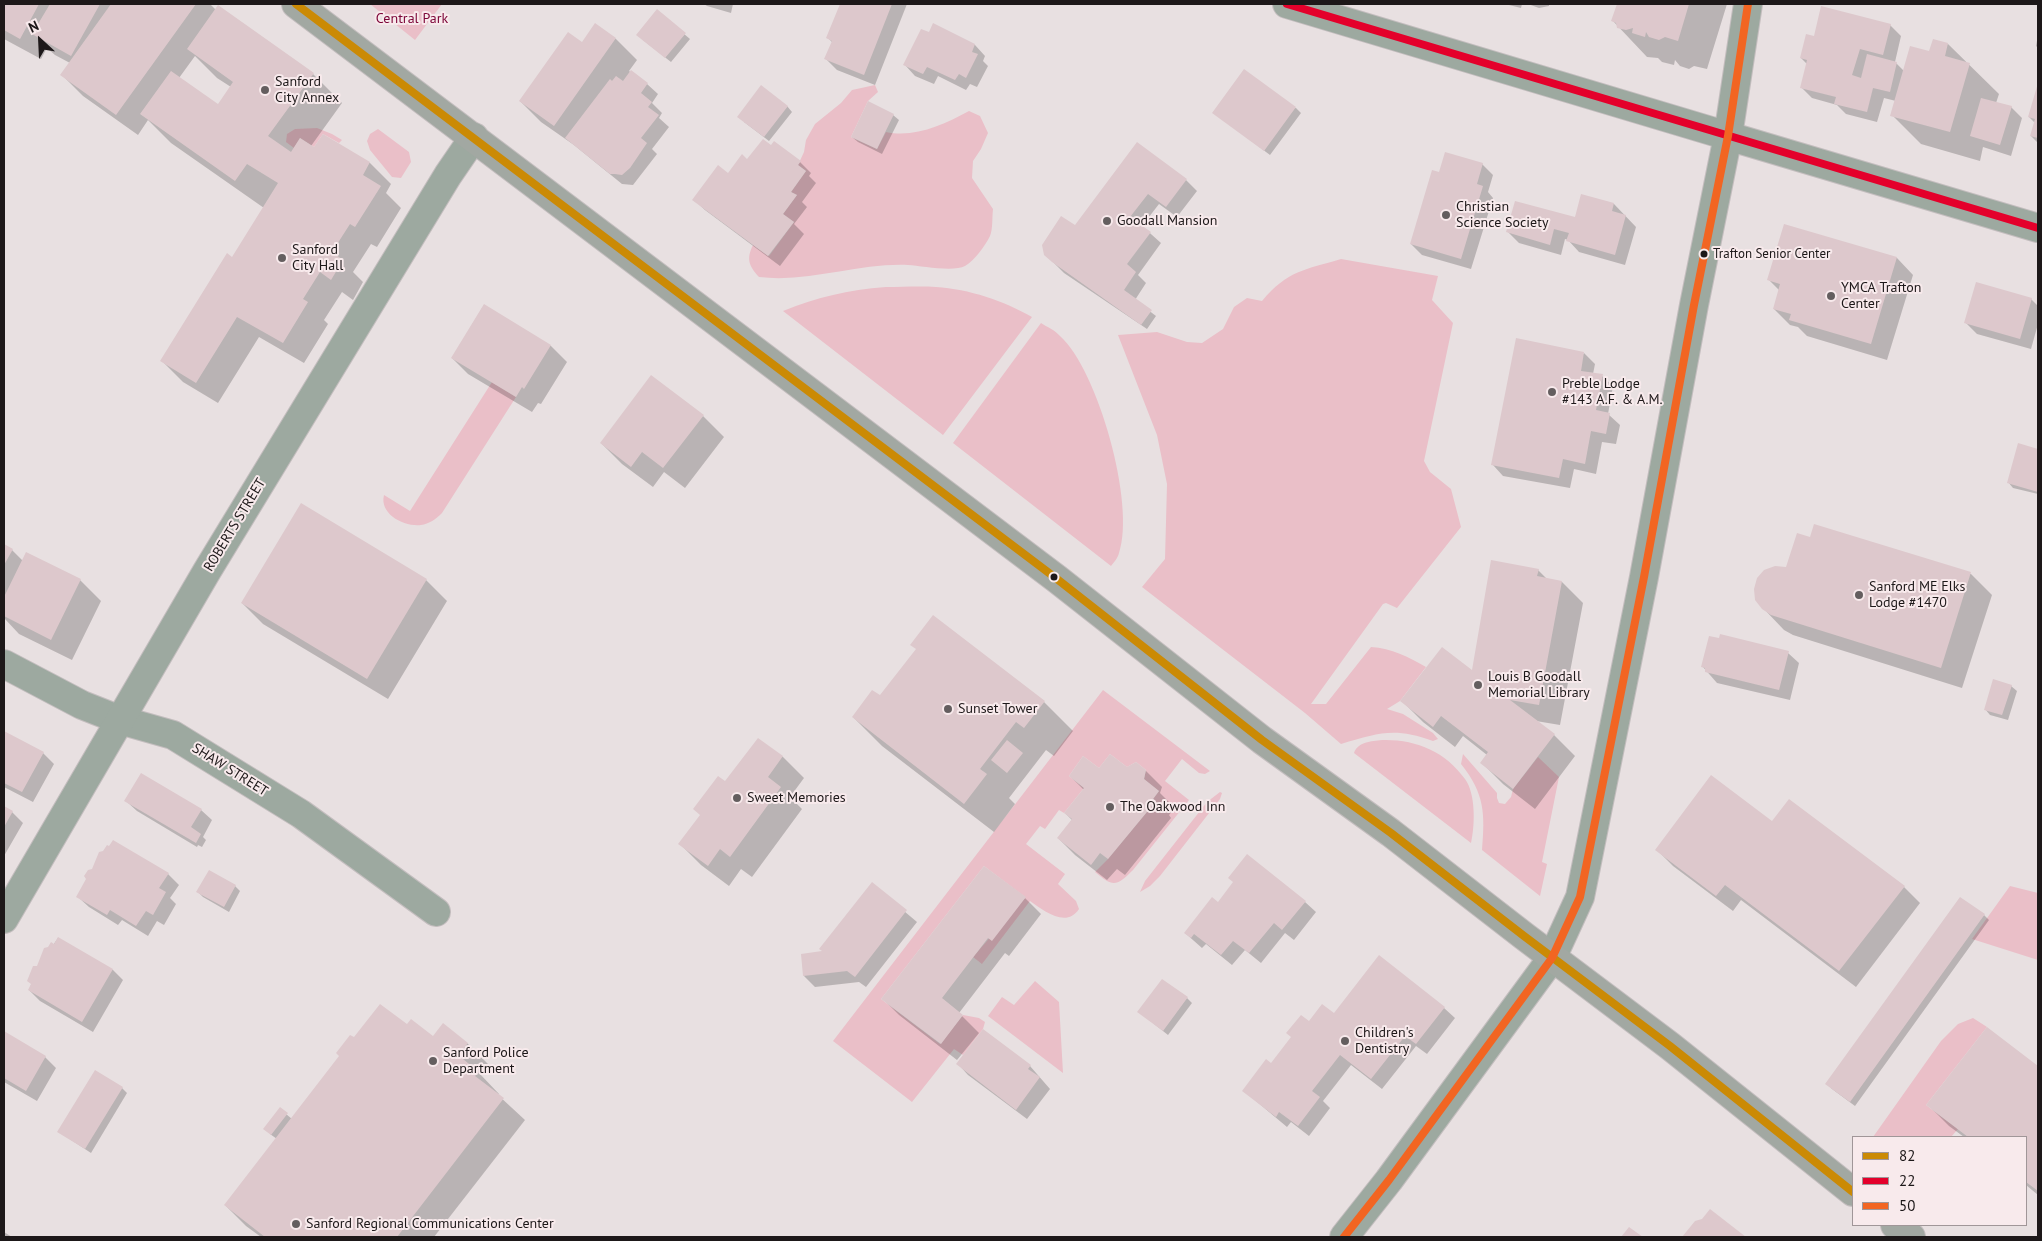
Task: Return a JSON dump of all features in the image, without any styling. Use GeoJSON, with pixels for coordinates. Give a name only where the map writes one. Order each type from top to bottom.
{"type":"FeatureCollection","features":[{"type":"Feature","properties":{"kind":"highway"},"geometry":{"type":"LineString","coordinates":[[296,4],[1057,580],[1262,740],[1391,832],[1552,958],[1670,1046],[1852,1191]]}},
{"type":"Feature","properties":{"kind":"highway"},"geometry":{"type":"LineString","coordinates":[[1896,1226],[1911,1237]]}},
{"type":"Feature","properties":{"kind":"street"},"geometry":{"type":"LineString","coordinates":[[1287,4],[2038,228]]}},
{"type":"Feature","properties":{"kind":"street"},"geometry":{"type":"LineString","coordinates":[[1344,1237],[1389,1180],[1552,958],[1580,897],[1644,577],[1694,305],[1728,136],[1735,78],[1748,4]]}},
{"type":"Feature","properties":{"kind":"street","name":"ROBERTS STREET"},"geometry":{"type":"LineString","coordinates":[[4,919],[295,426],[448,174],[474,137]]}},
{"type":"Feature","properties":{"kind":"street","name":"SHAW STREET"},"geometry":{"type":"LineString","coordinates":[[4,664],[82,705],[120,720],[173,735],[301,814],[436,912]]}},
{"type":"Feature","properties":{"kind":"green space","name":"Central Park"},"geometry":{"type":"Polygon","coordinates":[[[370,4],[442,4],[415,40],[370,4]]]}},
{"type":"Feature","properties":{"kind":"green space"},"geometry":{"type":"Polygon","coordinates":[[[875,85],[878,92],[868,101],[851,137],[877,149],[886,132],[918,132],[949,121],[969,111],[980,116],[988,133],[973,161],[972,178],[993,209],[992,230],[988,240],[972,260],[960,268],[946,269],[889,265],[796,277],[759,277],[750,262],[751,250],[753,245],[769,256],[794,222],[783,214],[797,195],[791,192],[806,171],[798,165],[804,152],[806,140],[815,124],[841,103],[852,90],[875,85]]]}},
{"type":"Feature","properties":{"kind":"green space"},"geometry":{"type":"Polygon","coordinates":[[[317,128],[342,140],[339,143],[323,134],[314,147],[300,138],[294,148],[286,142],[287,134],[295,129],[317,128]]]}},
{"type":"Feature","properties":{"kind":"green space"},"geometry":{"type":"Polygon","coordinates":[[[378,129],[409,152],[411,162],[401,178],[392,177],[370,150],[367,141],[370,134],[378,129]]]}},
{"type":"Feature","properties":{"kind":"green space"},"geometry":{"type":"Polygon","coordinates":[[[1341,259],[1438,276],[1432,300],[1453,323],[1424,461],[1430,472],[1451,489],[1461,527],[1397,608],[1386,603],[1383,604],[1311,704],[1326,704],[1371,647],[1393,651],[1426,667],[1400,701],[1387,709],[1403,714],[1433,733],[1438,739],[1433,741],[1408,734],[1387,733],[1341,744],[1305,713],[1142,587],[1165,559],[1167,484],[1157,435],[1118,335],[1157,332],[1187,342],[1202,343],[1223,329],[1234,307],[1247,298],[1262,301],[1280,283],[1298,272],[1341,259]]]}},
{"type":"Feature","properties":{"kind":"green space"},"geometry":{"type":"Polygon","coordinates":[[[886,287],[930,287],[961,290],[998,301],[1032,317],[943,435],[783,311],[833,295],[886,287]]]}},
{"type":"Feature","properties":{"kind":"green space"},"geometry":{"type":"Polygon","coordinates":[[[1041,323],[1058,334],[1074,353],[1088,378],[1110,439],[1118,472],[1123,531],[1118,555],[1111,566],[953,443],[1041,323]]]}},
{"type":"Feature","properties":{"kind":"green space"},"geometry":{"type":"Polygon","coordinates":[[[492,382],[516,397],[442,513],[427,524],[421,525],[407,524],[394,518],[385,508],[383,502],[384,495],[410,511],[492,382]]]}},
{"type":"Feature","properties":{"kind":"green space"},"geometry":{"type":"Polygon","coordinates":[[[1103,690],[1210,771],[1205,774],[1199,773],[1182,759],[1165,781],[1189,800],[1133,870],[1122,880],[1114,883],[1095,872],[1156,801],[1153,799],[1159,791],[1144,779],[1146,770],[1136,762],[1127,767],[1110,754],[1099,768],[1083,756],[1069,776],[1084,788],[1064,813],[1059,810],[1045,829],[1040,826],[1026,844],[1065,874],[1058,884],[1076,901],[1079,909],[1074,915],[1061,918],[1048,913],[1030,901],[982,964],[973,957],[1025,897],[984,866],[881,999],[940,1044],[963,1015],[979,1018],[985,1022],[983,1029],[963,1055],[954,1049],[912,1102],[833,1041],[1103,690]]]}},
{"type":"Feature","properties":{"kind":"green space"},"geometry":{"type":"Polygon","coordinates":[[[1382,740],[1406,742],[1428,749],[1439,754],[1457,769],[1469,785],[1473,801],[1474,819],[1471,843],[1354,753],[1362,744],[1382,740]]]}},
{"type":"Feature","properties":{"kind":"green space"},"geometry":{"type":"Polygon","coordinates":[[[1463,754],[1497,793],[1499,803],[1505,804],[1511,797],[1513,789],[1538,757],[1559,777],[1542,862],[1547,864],[1540,896],[1482,850],[1482,805],[1475,785],[1461,764],[1463,754]]]}},
{"type":"Feature","properties":{"kind":"green space"},"geometry":{"type":"Polygon","coordinates":[[[1220,792],[1222,793],[1220,799],[1160,876],[1150,886],[1140,892],[1145,881],[1207,802],[1220,792]]]}},
{"type":"Feature","properties":{"kind":"green space"},"geometry":{"type":"Polygon","coordinates":[[[2010,886],[2038,893],[2038,960],[1972,939],[2010,886]]]}},
{"type":"Feature","properties":{"kind":"green space"},"geometry":{"type":"Polygon","coordinates":[[[1035,981],[1059,1002],[1063,1073],[988,1016],[1002,997],[1014,1005],[1035,981]]]}},
{"type":"Feature","properties":{"kind":"green space"},"geometry":{"type":"Polygon","coordinates":[[[1973,1018],[1987,1027],[1926,1105],[1958,1129],[1952,1136],[1874,1136],[1941,1041],[1958,1024],[1973,1018]]]}},
{"type":"Feature","properties":{"kind":"building"},"geometry":{"type":"Polygon","coordinates":[[[4,4],[39,4],[20,39],[4,30],[4,4]]]}},
{"type":"Feature","properties":{"kind":"building"},"geometry":{"type":"Polygon","coordinates":[[[50,4],[100,4],[71,56],[32,34],[50,4]]]}},
{"type":"Feature","properties":{"kind":"building"},"geometry":{"type":"Polygon","coordinates":[[[111,4],[196,4],[116,115],[60,75],[111,4]]]}},
{"type":"Feature","properties":{"kind":"building"},"geometry":{"type":"Polygon","coordinates":[[[840,4],[892,4],[864,75],[824,59],[832,41],[826,38],[840,4]]]}},
{"type":"Feature","properties":{"kind":"building"},"geometry":{"type":"Polygon","coordinates":[[[1617,4],[1689,4],[1678,41],[1665,37],[1659,40],[1649,37],[1646,32],[1645,37],[1632,33],[1633,28],[1626,30],[1617,28],[1616,23],[1611,21],[1617,4]]]}},
{"type":"Feature","properties":{"kind":"building"},"geometry":{"type":"Polygon","coordinates":[[[218,5],[314,73],[268,136],[291,152],[300,138],[314,147],[323,134],[370,162],[363,175],[381,186],[355,227],[350,224],[332,252],[343,260],[331,280],[320,272],[303,299],[308,302],[283,343],[237,317],[196,383],[160,361],[227,253],[232,257],[278,183],[247,164],[235,181],[140,114],[171,71],[218,104],[233,82],[187,49],[218,5]]]}},
{"type":"Feature","properties":{"kind":"building"},"geometry":{"type":"Polygon","coordinates":[[[1821,6],[1891,24],[1883,55],[1860,49],[1852,75],[1861,78],[1867,54],[1897,62],[1890,92],[1873,88],[1867,112],[1834,104],[1836,97],[1800,88],[1807,60],[1800,58],[1806,34],[1814,36],[1821,6]]]}},
{"type":"Feature","properties":{"kind":"building"},"geometry":{"type":"Polygon","coordinates":[[[657,9],[686,33],[665,58],[636,35],[657,9]]]}},
{"type":"Feature","properties":{"kind":"building"},"geometry":{"type":"Polygon","coordinates":[[[595,23],[616,38],[554,126],[519,101],[568,32],[582,42],[595,23]]]}},
{"type":"Feature","properties":{"kind":"building"},"geometry":{"type":"Polygon","coordinates":[[[933,23],[975,44],[972,52],[978,54],[966,78],[959,74],[955,80],[927,67],[923,74],[903,65],[921,29],[929,32],[933,23]]]}},
{"type":"Feature","properties":{"kind":"building"},"geometry":{"type":"Polygon","coordinates":[[[1933,39],[1948,43],[1945,56],[1970,63],[1950,132],[1890,116],[1910,46],[1929,51],[1933,39]]]}},
{"type":"Feature","properties":{"kind":"building"},"geometry":{"type":"Polygon","coordinates":[[[1244,69],[1296,107],[1264,151],[1212,113],[1244,69]]]}},
{"type":"Feature","properties":{"kind":"building"},"geometry":{"type":"Polygon","coordinates":[[[631,70],[648,83],[641,93],[652,102],[648,107],[659,115],[641,138],[647,143],[630,168],[622,175],[610,174],[565,138],[610,79],[612,81],[616,76],[623,81],[631,70]]]}},
{"type":"Feature","properties":{"kind":"building"},"geometry":{"type":"Polygon","coordinates":[[[2038,83],[2038,138],[2030,136],[2035,119],[2028,117],[2038,83]]]}},
{"type":"Feature","properties":{"kind":"building"},"geometry":{"type":"Polygon","coordinates":[[[761,85],[788,106],[764,137],[737,117],[761,85]]]}},
{"type":"Feature","properties":{"kind":"building"},"geometry":{"type":"Polygon","coordinates":[[[1981,98],[2012,106],[2000,145],[1970,136],[1981,98]]]}},
{"type":"Feature","properties":{"kind":"building"},"geometry":{"type":"Polygon","coordinates":[[[868,101],[894,114],[877,149],[851,137],[868,101]]]}},
{"type":"Feature","properties":{"kind":"building"},"geometry":{"type":"Polygon","coordinates":[[[763,139],[771,145],[774,141],[801,161],[798,165],[806,171],[791,192],[797,195],[783,214],[794,222],[768,256],[692,200],[718,165],[728,173],[742,154],[747,159],[763,139]]]}},
{"type":"Feature","properties":{"kind":"building","name":"Goodall Mansion"},"geometry":{"type":"Polygon","coordinates":[[[1137,142],[1187,179],[1166,207],[1148,194],[1130,217],[1151,232],[1127,264],[1136,272],[1124,290],[1152,310],[1141,325],[1052,262],[1044,255],[1042,245],[1061,216],[1075,225],[1137,142]]]}},
{"type":"Feature","properties":{"kind":"building","name":"Christian Science Society"},"geometry":{"type":"Polygon","coordinates":[[[1445,152],[1483,163],[1477,184],[1483,186],[1461,259],[1410,244],[1432,170],[1439,172],[1445,152]]]}},
{"type":"Feature","properties":{"kind":"building"},"geometry":{"type":"Polygon","coordinates":[[[1581,194],[1614,203],[1612,211],[1626,215],[1615,255],[1566,241],[1569,233],[1554,229],[1550,245],[1506,232],[1515,201],[1575,217],[1581,194]]]}},
{"type":"Feature","properties":{"kind":"building","name":"YMCA Trafton Center"},"geometry":{"type":"Polygon","coordinates":[[[1784,224],[1897,257],[1871,344],[1789,320],[1791,314],[1773,309],[1780,284],[1767,280],[1784,224]]]}},
{"type":"Feature","properties":{"kind":"building"},"geometry":{"type":"Polygon","coordinates":[[[1976,282],[2032,298],[2020,339],[1964,323],[1976,282]]]}},
{"type":"Feature","properties":{"kind":"building"},"geometry":{"type":"Polygon","coordinates":[[[484,304],[551,345],[524,389],[522,387],[516,397],[451,358],[484,304]]]}},
{"type":"Feature","properties":{"kind":"building","name":"Preble Lodge #143 A.F. & A.M."},"geometry":{"type":"Polygon","coordinates":[[[1516,338],[1584,352],[1581,371],[1603,374],[1596,410],[1610,413],[1606,434],[1591,431],[1585,464],[1563,459],[1559,478],[1491,465],[1516,338]]]}},
{"type":"Feature","properties":{"kind":"building"},"geometry":{"type":"Polygon","coordinates":[[[651,375],[704,415],[663,468],[642,452],[631,467],[600,443],[651,375]]]}},
{"type":"Feature","properties":{"kind":"building"},"geometry":{"type":"Polygon","coordinates":[[[2018,443],[2038,449],[2038,492],[2007,483],[2018,443]]]}},
{"type":"Feature","properties":{"kind":"building"},"geometry":{"type":"Polygon","coordinates":[[[301,503],[427,579],[367,679],[241,603],[301,503]]]}},
{"type":"Feature","properties":{"kind":"building","name":"Sanford ME Elks Lodge #1470"},"geometry":{"type":"Polygon","coordinates":[[[1814,524],[1971,572],[1941,668],[1771,615],[1762,609],[1755,600],[1754,589],[1757,578],[1764,570],[1775,566],[1786,567],[1797,533],[1810,537],[1814,524]]]}},
{"type":"Feature","properties":{"kind":"building"},"geometry":{"type":"Polygon","coordinates":[[[4,544],[13,549],[4,565],[4,544]]]}},
{"type":"Feature","properties":{"kind":"building"},"geometry":{"type":"Polygon","coordinates":[[[26,552],[81,579],[51,640],[4,616],[4,597],[26,552]]]}},
{"type":"Feature","properties":{"kind":"building","name":"Louis B Goodall Memorial Library"},"geometry":{"type":"Polygon","coordinates":[[[1491,560],[1539,569],[1537,576],[1562,581],[1539,705],[1510,700],[1555,734],[1513,789],[1480,763],[1488,752],[1441,716],[1433,727],[1400,701],[1442,647],[1472,670],[1491,560]]]}},
{"type":"Feature","properties":{"kind":"building","name":"Sunset Tower"},"geometry":{"type":"Polygon","coordinates":[[[933,615],[1045,701],[1024,728],[1016,722],[980,769],[987,774],[964,804],[852,717],[872,690],[880,695],[916,649],[910,645],[933,615]]]}},
{"type":"Feature","properties":{"kind":"building"},"geometry":{"type":"Polygon","coordinates":[[[1720,634],[1789,651],[1779,690],[1705,672],[1705,668],[1701,667],[1709,636],[1719,638],[1720,634]]]}},
{"type":"Feature","properties":{"kind":"building"},"geometry":{"type":"Polygon","coordinates":[[[1993,679],[2012,685],[2002,715],[1984,710],[1993,679]]]}},
{"type":"Feature","properties":{"kind":"building"},"geometry":{"type":"Polygon","coordinates":[[[4,731],[44,752],[22,792],[4,783],[4,731]]]}},
{"type":"Feature","properties":{"kind":"building","name":"Sweet Memories"},"geometry":{"type":"Polygon","coordinates":[[[758,738],[783,756],[768,777],[781,787],[730,857],[720,849],[708,866],[678,844],[700,815],[693,809],[718,776],[725,781],[758,738]]]}},
{"type":"Feature","properties":{"kind":"building"},"geometry":{"type":"Polygon","coordinates":[[[1007,740],[1023,753],[1007,773],[991,760],[1007,740]]]}},
{"type":"Feature","properties":{"kind":"building","name":"The Oakwood Inn"},"geometry":{"type":"Polygon","coordinates":[[[1110,754],[1127,767],[1136,762],[1146,770],[1144,779],[1159,791],[1153,799],[1156,801],[1108,859],[1100,853],[1091,865],[1057,838],[1072,819],[1064,813],[1084,788],[1069,776],[1083,756],[1099,768],[1110,754]]]}},
{"type":"Feature","properties":{"kind":"building"},"geometry":{"type":"Polygon","coordinates":[[[141,773],[202,809],[191,827],[201,834],[196,843],[124,801],[141,773]]]}},
{"type":"Feature","properties":{"kind":"building"},"geometry":{"type":"Polygon","coordinates":[[[1711,775],[1772,821],[1789,799],[1905,886],[1839,971],[1725,885],[1716,896],[1655,850],[1711,775]]]}},
{"type":"Feature","properties":{"kind":"building"},"geometry":{"type":"Polygon","coordinates":[[[4,806],[13,811],[4,827],[4,806]]]}},
{"type":"Feature","properties":{"kind":"building"},"geometry":{"type":"Polygon","coordinates":[[[113,840],[169,873],[159,888],[166,892],[153,915],[146,911],[136,926],[110,910],[107,915],[76,897],[86,879],[84,876],[88,870],[92,869],[99,852],[103,851],[107,845],[109,846],[113,840]]]}},
{"type":"Feature","properties":{"kind":"building"},"geometry":{"type":"Polygon","coordinates":[[[1247,854],[1306,901],[1282,930],[1274,923],[1249,953],[1233,941],[1221,955],[1194,934],[1191,938],[1184,933],[1212,897],[1218,902],[1233,882],[1228,878],[1247,854]]]}},
{"type":"Feature","properties":{"kind":"building"},"geometry":{"type":"Polygon","coordinates":[[[984,866],[1026,897],[992,941],[988,938],[942,998],[963,1015],[941,1044],[881,999],[984,866]]]}},
{"type":"Feature","properties":{"kind":"building"},"geometry":{"type":"Polygon","coordinates":[[[209,870],[236,885],[224,907],[196,892],[209,870]]]}},
{"type":"Feature","properties":{"kind":"building"},"geometry":{"type":"Polygon","coordinates":[[[872,882],[907,910],[855,977],[847,971],[803,976],[801,954],[822,951],[819,949],[872,882]]]}},
{"type":"Feature","properties":{"kind":"building"},"geometry":{"type":"Polygon","coordinates":[[[1960,897],[1985,914],[1850,1102],[1825,1084],[1960,897]]]}},
{"type":"Feature","properties":{"kind":"building"},"geometry":{"type":"Polygon","coordinates":[[[58,937],[113,969],[82,1022],[28,990],[31,984],[27,981],[33,966],[37,966],[44,948],[48,947],[51,942],[54,944],[58,937]]]}},
{"type":"Feature","properties":{"kind":"building","name":"Children's Dentistry"},"geometry":{"type":"Polygon","coordinates":[[[1379,955],[1445,1007],[1416,1044],[1405,1036],[1371,1079],[1340,1055],[1312,1091],[1320,1097],[1298,1126],[1279,1112],[1276,1117],[1242,1091],[1266,1059],[1271,1063],[1291,1037],[1286,1033],[1301,1015],[1309,1021],[1322,1004],[1334,1013],[1379,955]]]}},
{"type":"Feature","properties":{"kind":"building"},"geometry":{"type":"Polygon","coordinates":[[[1162,979],[1188,997],[1163,1031],[1137,1012],[1162,979]]]}},
{"type":"Feature","properties":{"kind":"building"},"geometry":{"type":"Polygon","coordinates":[[[380,1004],[407,1024],[411,1019],[433,1036],[443,1023],[468,1043],[458,1055],[479,1072],[475,1076],[504,1098],[397,1237],[265,1237],[224,1205],[339,1056],[336,1053],[350,1035],[354,1037],[380,1004]]]}},
{"type":"Feature","properties":{"kind":"building"},"geometry":{"type":"Polygon","coordinates":[[[1987,1027],[2038,1066],[2038,1191],[2027,1183],[2027,1136],[1967,1136],[1926,1105],[1987,1027]]]}},
{"type":"Feature","properties":{"kind":"building"},"geometry":{"type":"Polygon","coordinates":[[[983,1029],[1031,1065],[1028,1069],[1040,1077],[1016,1110],[956,1064],[983,1029]]]}},
{"type":"Feature","properties":{"kind":"building"},"geometry":{"type":"Polygon","coordinates":[[[4,1031],[46,1056],[26,1091],[4,1078],[4,1031]]]}},
{"type":"Feature","properties":{"kind":"building"},"geometry":{"type":"Polygon","coordinates":[[[95,1070],[123,1087],[85,1149],[57,1132],[95,1070]]]}},
{"type":"Feature","properties":{"kind":"building"},"geometry":{"type":"Polygon","coordinates":[[[280,1107],[288,1113],[271,1135],[263,1129],[280,1107]]]}},
{"type":"Feature","properties":{"kind":"building"},"geometry":{"type":"Polygon","coordinates":[[[1710,1209],[1746,1237],[1682,1237],[1695,1221],[1702,1219],[1710,1209]]]}},
{"type":"Feature","properties":{"kind":"building"},"geometry":{"type":"Polygon","coordinates":[[[1629,1227],[1643,1237],[1621,1237],[1629,1227]]]}},
{"type":"Feature","properties":{"kind":"transit line","name":"82"},"geometry":{"type":"LineString","coordinates":[[296,4],[1057,579],[1262,740],[1391,833],[1670,1046],[1852,1191]]}},
{"type":"Feature","properties":{"kind":"transit line","name":"22"},"geometry":{"type":"LineString","coordinates":[[1287,4],[2038,228]]}},
{"type":"Feature","properties":{"kind":"transit line","name":"50"},"geometry":{"type":"LineString","coordinates":[[1344,1237],[1389,1180],[1552,958],[1580,897],[1644,577],[1694,305],[1728,136],[1748,4]]}},
{"type":"Feature","properties":{"kind":"place","name":"Sanford City Annex"},"geometry":{"type":"Point","coordinates":[265,90]}},
{"type":"Feature","properties":{"kind":"place","name":"Christian Science Society"},"geometry":{"type":"Point","coordinates":[1446,215]}},
{"type":"Feature","properties":{"kind":"place","name":"Goodall Mansion"},"geometry":{"type":"Point","coordinates":[1107,221]}},
{"type":"Feature","properties":{"kind":"place","name":"Trafton Senior Center"},"geometry":{"type":"Point","coordinates":[1704,254]}},
{"type":"Feature","properties":{"kind":"place","name":"Sanford City Hall"},"geometry":{"type":"Point","coordinates":[282,258]}},
{"type":"Feature","properties":{"kind":"place","name":"YMCA Trafton Center"},"geometry":{"type":"Point","coordinates":[1831,296]}},
{"type":"Feature","properties":{"kind":"place","name":"Preble Lodge #143 A.F. & A.M."},"geometry":{"type":"Point","coordinates":[1552,392]}},
{"type":"Feature","properties":{"kind":"place","name":"Sanford ME Elks Lodge #1470"},"geometry":{"type":"Point","coordinates":[1859,595]}},
{"type":"Feature","properties":{"kind":"place","name":"Louis B Goodall Memorial Library"},"geometry":{"type":"Point","coordinates":[1478,685]}},
{"type":"Feature","properties":{"kind":"place","name":"Sunset Tower"},"geometry":{"type":"Point","coordinates":[948,709]}},
{"type":"Feature","properties":{"kind":"place","name":"Sweet Memories"},"geometry":{"type":"Point","coordinates":[737,798]}},
{"type":"Feature","properties":{"kind":"place","name":"The Oakwood Inn"},"geometry":{"type":"Point","coordinates":[1110,807]}},
{"type":"Feature","properties":{"kind":"place","name":"Children's Dentistry"},"geometry":{"type":"Point","coordinates":[1345,1041]}},
{"type":"Feature","properties":{"kind":"place","name":"Sanford Police Department"},"geometry":{"type":"Point","coordinates":[433,1061]}},
{"type":"Feature","properties":{"kind":"place","name":"Sanford Regional Communications Center"},"geometry":{"type":"Point","coordinates":[296,1224]}}]}
